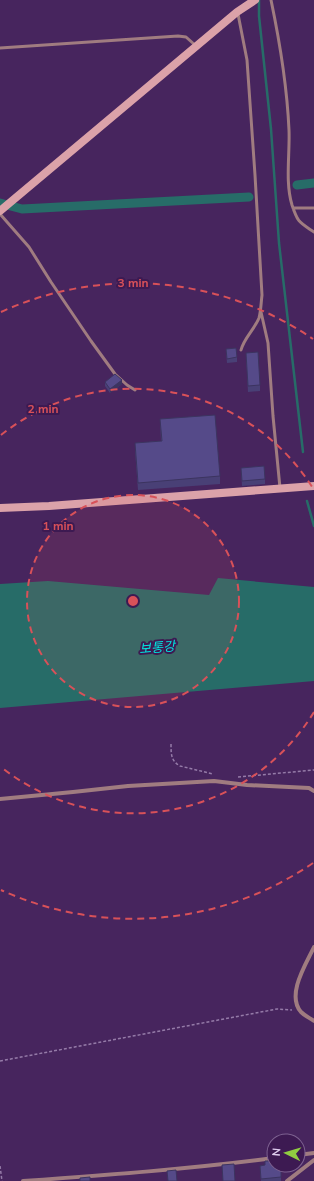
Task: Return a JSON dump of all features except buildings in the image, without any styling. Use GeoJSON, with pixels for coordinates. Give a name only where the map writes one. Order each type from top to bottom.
{"type":"FeatureCollection","features":[{"type":"Feature","properties":{"kind":"main road"},"geometry":{"type":"LineString","coordinates":[[0,212],[18,195],[196,46],[237,12],[255,0]]}},
{"type":"Feature","properties":{"kind":"main road"},"geometry":{"type":"LineString","coordinates":[[0,508],[48,506],[314,486]]}},
{"type":"Feature","properties":{"kind":"street"},"geometry":{"type":"LineString","coordinates":[[0,799],[128,786],[214,781],[247,785],[309,788],[314,791]]}},
{"type":"Feature","properties":{"kind":"street"},"geometry":{"type":"LineString","coordinates":[[314,947],[300,974],[296,993],[296,1000],[300,1011],[314,1021]]}},
{"type":"Feature","properties":{"kind":"street"},"geometry":{"type":"LineString","coordinates":[[23,1181],[164,1171],[218,1166],[266,1159]]}},
{"type":"Feature","properties":{"kind":"street"},"geometry":{"type":"LineString","coordinates":[[287,1181],[314,1160]]}},
{"type":"Feature","properties":{"kind":"lane"},"geometry":{"type":"LineString","coordinates":[[271,0],[279,35],[286,87],[289,130],[289,190],[298,221],[314,232]]}},
{"type":"Feature","properties":{"kind":"lane"},"geometry":{"type":"LineString","coordinates":[[237,12],[247,60],[262,295],[261,311],[268,343],[280,488]]}},
{"type":"Feature","properties":{"kind":"lane"},"geometry":{"type":"LineString","coordinates":[[0,48],[178,36],[186,38],[196,46]]}},
{"type":"Feature","properties":{"kind":"lane"},"geometry":{"type":"LineString","coordinates":[[293,208],[314,208]]}},
{"type":"Feature","properties":{"kind":"lane"},"geometry":{"type":"LineString","coordinates":[[0,212],[29,247],[51,282],[115,374],[127,385],[136,390]]}},
{"type":"Feature","properties":{"kind":"lane"},"geometry":{"type":"LineString","coordinates":[[241,350],[242,344],[258,319],[261,311]]}},
{"type":"Feature","properties":{"kind":"path"},"geometry":{"type":"LineString","coordinates":[[171,744],[172,757],[175,764],[217,775]]}},
{"type":"Feature","properties":{"kind":"path"},"geometry":{"type":"LineString","coordinates":[[236,777],[314,770]]}},
{"type":"Feature","properties":{"kind":"path"},"geometry":{"type":"LineString","coordinates":[[0,1061],[278,1009],[300,1011]]}},
{"type":"Feature","properties":{"kind":"path"},"geometry":{"type":"LineString","coordinates":[[0,1166],[2,1181]]}},
{"type":"Feature","properties":{"kind":"water","name":"보통강"},"geometry":{"type":"Polygon","coordinates":[[[218,578],[314,587],[314,681],[0,708],[0,584],[48,581],[209,595],[218,578]]]}},
{"type":"Feature","properties":{"kind":"waterway"},"geometry":{"type":"LineString","coordinates":[[259,0],[259,16],[271,129],[279,243],[303,452]]}},
{"type":"Feature","properties":{"kind":"waterway"},"geometry":{"type":"LineString","coordinates":[[297,185],[314,183]]}},
{"type":"Feature","properties":{"kind":"waterway"},"geometry":{"type":"LineString","coordinates":[[0,203],[22,209],[249,197]]}},
{"type":"Feature","properties":{"kind":"waterway"},"geometry":{"type":"LineString","coordinates":[[307,501],[314,526]]}}]}
